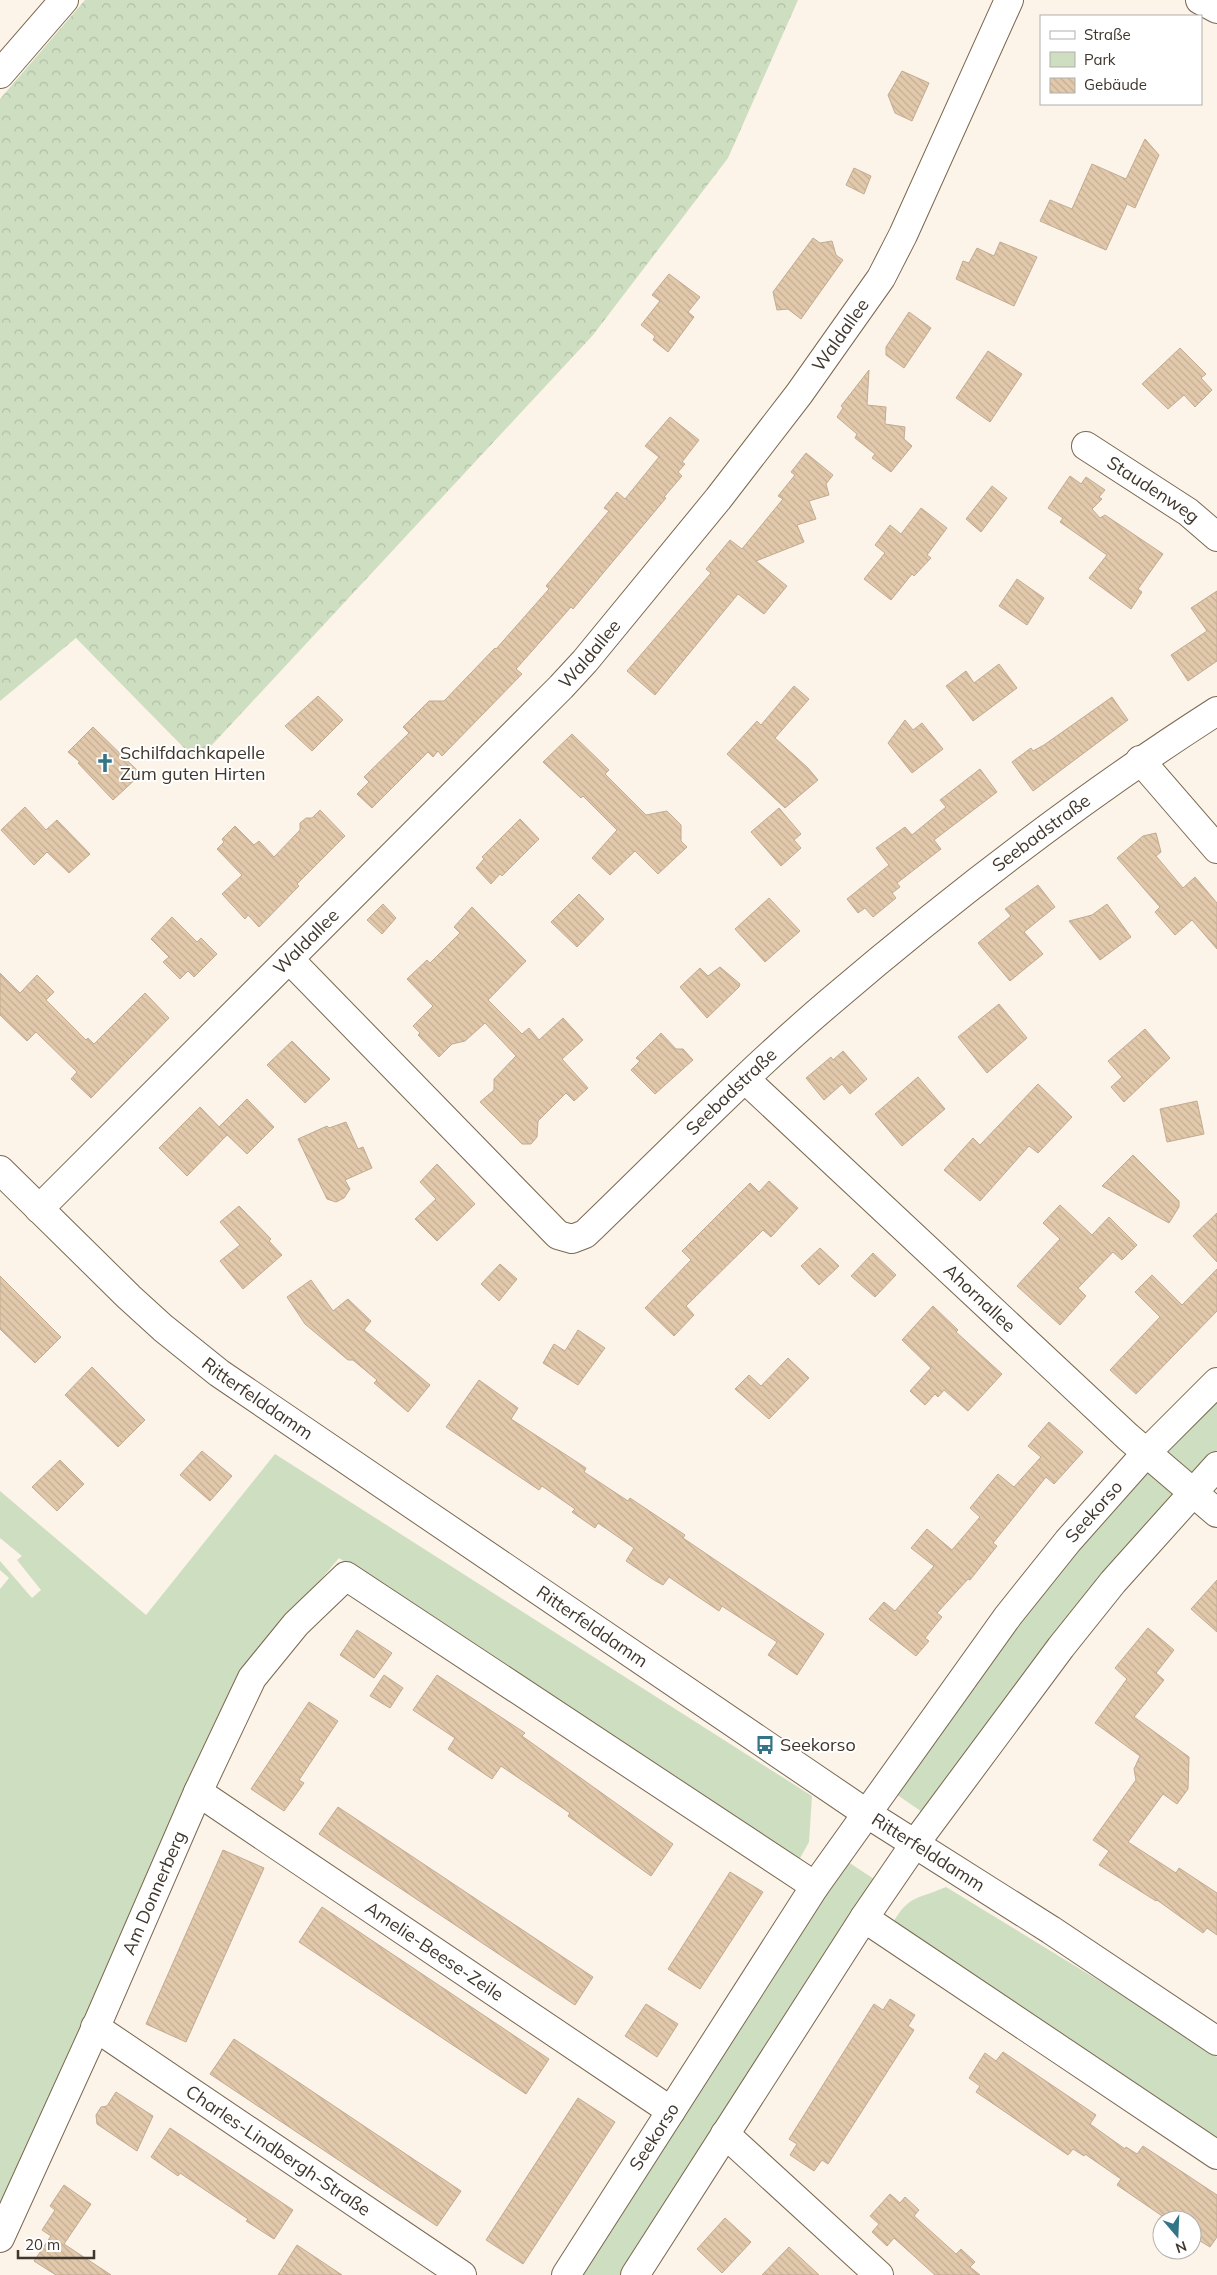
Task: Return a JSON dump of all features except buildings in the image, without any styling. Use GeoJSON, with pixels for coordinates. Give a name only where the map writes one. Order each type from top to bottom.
{"type":"FeatureCollection","features":[{"type":"Feature","properties":{"kind":"street"},"geometry":{"type":"LineString","coordinates":[[0,74],[64,0]]}},
{"type":"Feature","properties":{"kind":"street","name":"Waldallee"},"geometry":{"type":"LineString","coordinates":[[39,1209],[579,668],[718,499],[799,394],[881,278],[903,235],[1009,0]]}},
{"type":"Feature","properties":{"kind":"street"},"geometry":{"type":"LineString","coordinates":[[1200,0],[1217,9]]}},
{"type":"Feature","properties":{"kind":"street","name":"Staudenweg"},"geometry":{"type":"LineString","coordinates":[[1086,446],[1188,512],[1217,538]]}},
{"type":"Feature","properties":{"kind":"street","name":"Seebadstraße"},"geometry":{"type":"LineString","coordinates":[[289,958],[558,1235],[572,1239],[585,1234],[745,1079],[830,1002],[988,872],[1140,760],[1217,711]]}},
{"type":"Feature","properties":{"kind":"street"},"geometry":{"type":"LineString","coordinates":[[1140,760],[1217,848]]}},
{"type":"Feature","properties":{"kind":"street","name":"Ahornallee"},"geometry":{"type":"LineString","coordinates":[[745,1079],[1128,1437],[1217,1513]]}},
{"type":"Feature","properties":{"kind":"street","name":"Ritterfelddamm"},"geometry":{"type":"LineString","coordinates":[[0,1170],[163,1328],[219,1373],[866,1813],[1051,1930],[1217,2041]]}},
{"type":"Feature","properties":{"kind":"street","name":"Seekorso"},"geometry":{"type":"LineString","coordinates":[[566,2275],[815,1886],[1008,1616],[1068,1542],[1147,1452],[1217,1382]]}},
{"type":"Feature","properties":{"kind":"street"},"geometry":{"type":"LineString","coordinates":[[635,2275],[864,1918],[914,1845],[1061,1647],[1113,1582],[1217,1466]]}},
{"type":"Feature","properties":{"kind":"street","name":"Am Donnerberg"},"geometry":{"type":"LineString","coordinates":[[0,2238],[198,1792],[252,1678],[296,1624],[346,1576],[815,1886]]}},
{"type":"Feature","properties":{"kind":"street","name":"Amelie-Beese-Zeile"},"geometry":{"type":"LineString","coordinates":[[198,1792],[671,2111]]}},
{"type":"Feature","properties":{"kind":"street"},"geometry":{"type":"LineString","coordinates":[[864,1918],[1217,2155]]}},
{"type":"Feature","properties":{"kind":"street","name":"Charles-Lindbergh-Straße"},"geometry":{"type":"LineString","coordinates":[[95,2027],[462,2275]]}},
{"type":"Feature","properties":{"kind":"street"},"geometry":{"type":"LineString","coordinates":[[725,2134],[879,2275]]}},
{"type":"Feature","properties":{"kind":"green space"},"geometry":{"type":"Polygon","coordinates":[[[85,0],[798,0],[728,158],[593,335],[197,761],[76,638],[0,701],[0,99],[85,0]]]}},
{"type":"Feature","properties":{"kind":"green space"},"geometry":{"type":"Polygon","coordinates":[[[1217,1395],[1217,1450],[1194,1474],[1190,1475],[1166,1455],[1166,1450],[1217,1395]]]}},
{"type":"Feature","properties":{"kind":"green space"},"geometry":{"type":"Polygon","coordinates":[[[275,1454],[812,1796],[809,1842],[799,1860],[339,1558],[255,1658],[0,2213],[0,1589],[9,1578],[0,1570],[0,1561],[32,1598],[41,1590],[17,1560],[22,1556],[0,1538],[0,1491],[146,1615],[275,1454]]]}},
{"type":"Feature","properties":{"kind":"green space"},"geometry":{"type":"Polygon","coordinates":[[[1149,1469],[1175,1494],[925,1814],[893,1792],[1060,1568],[1149,1469]]]}},
{"type":"Feature","properties":{"kind":"green space"},"geometry":{"type":"Polygon","coordinates":[[[845,1860],[877,1881],[623,2275],[578,2275],[845,1860]]]}},
{"type":"Feature","properties":{"kind":"green space"},"geometry":{"type":"Polygon","coordinates":[[[946,1887],[1111,1988],[1217,2057],[1217,2143],[893,1923],[909,1902],[946,1887]]]}},
{"type":"Feature","properties":{"kind":"place","name":"Schilfdachkapelle Zum guten Hirten"},"geometry":{"type":"Point","coordinates":[105,763]}},
{"type":"Feature","properties":{"kind":"place","name":"Seekorso"},"geometry":{"type":"Point","coordinates":[765,1745]}}]}
